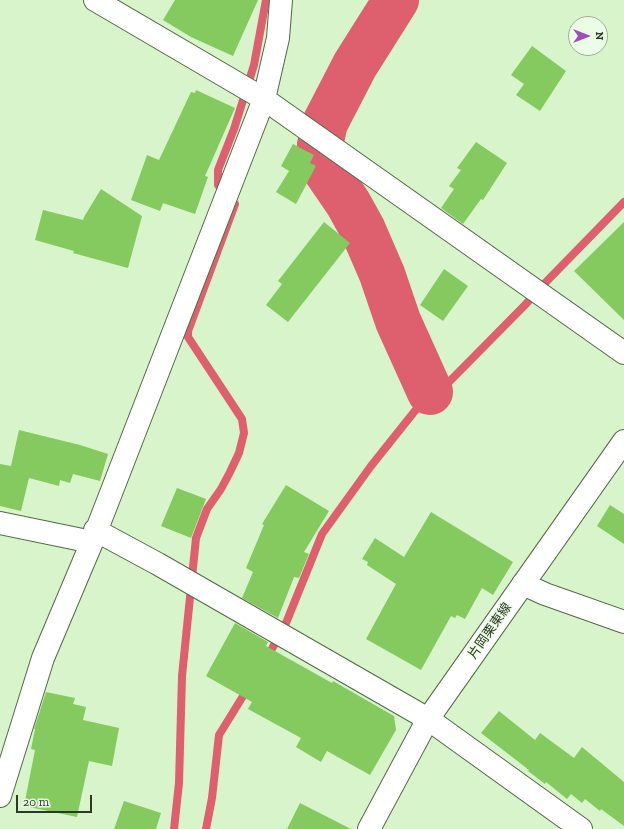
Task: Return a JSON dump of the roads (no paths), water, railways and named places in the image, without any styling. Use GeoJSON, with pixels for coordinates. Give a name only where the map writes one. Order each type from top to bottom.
{"type":"FeatureCollection","features":[{"type":"Feature","properties":{"kind":"street"},"geometry":{"type":"LineString","coordinates":[[95,0],[264,99],[624,353]]}},
{"type":"Feature","properties":{"kind":"street"},"geometry":{"type":"LineString","coordinates":[[0,796],[43,658],[94,536],[264,99],[278,38],[280,0]]}},
{"type":"Feature","properties":{"kind":"street","name":"片岡栗東線"},"geometry":{"type":"LineString","coordinates":[[369,829],[428,719],[624,440]]}},
{"type":"Feature","properties":{"kind":"street"},"geometry":{"type":"LineString","coordinates":[[0,523],[94,536],[158,564],[428,719],[581,829]]}},
{"type":"Feature","properties":{"kind":"street"},"geometry":{"type":"LineString","coordinates":[[523,584],[545,594],[624,622]]}},
{"type":"Feature","properties":{"kind":"waterway"},"geometry":{"type":"LineString","coordinates":[[174,829],[179,783],[182,676],[196,538],[207,509],[221,489],[239,453],[244,433],[242,419],[188,337],[188,331],[235,204],[218,185],[218,170],[234,129],[254,65],[266,0]]}},
{"type":"Feature","properties":{"kind":"waterway"},"geometry":{"type":"LineString","coordinates":[[396,0],[355,65],[325,123],[320,145],[322,165],[348,203],[363,230],[382,274],[398,321],[430,392]]}},
{"type":"Feature","properties":{"kind":"waterway"},"geometry":{"type":"LineString","coordinates":[[267,658],[286,623],[322,534],[371,466],[430,392],[444,387],[624,202]]}},
{"type":"Feature","properties":{"kind":"waterway"},"geometry":{"type":"LineString","coordinates":[[206,829],[212,798],[219,735],[248,688]]}}]}
